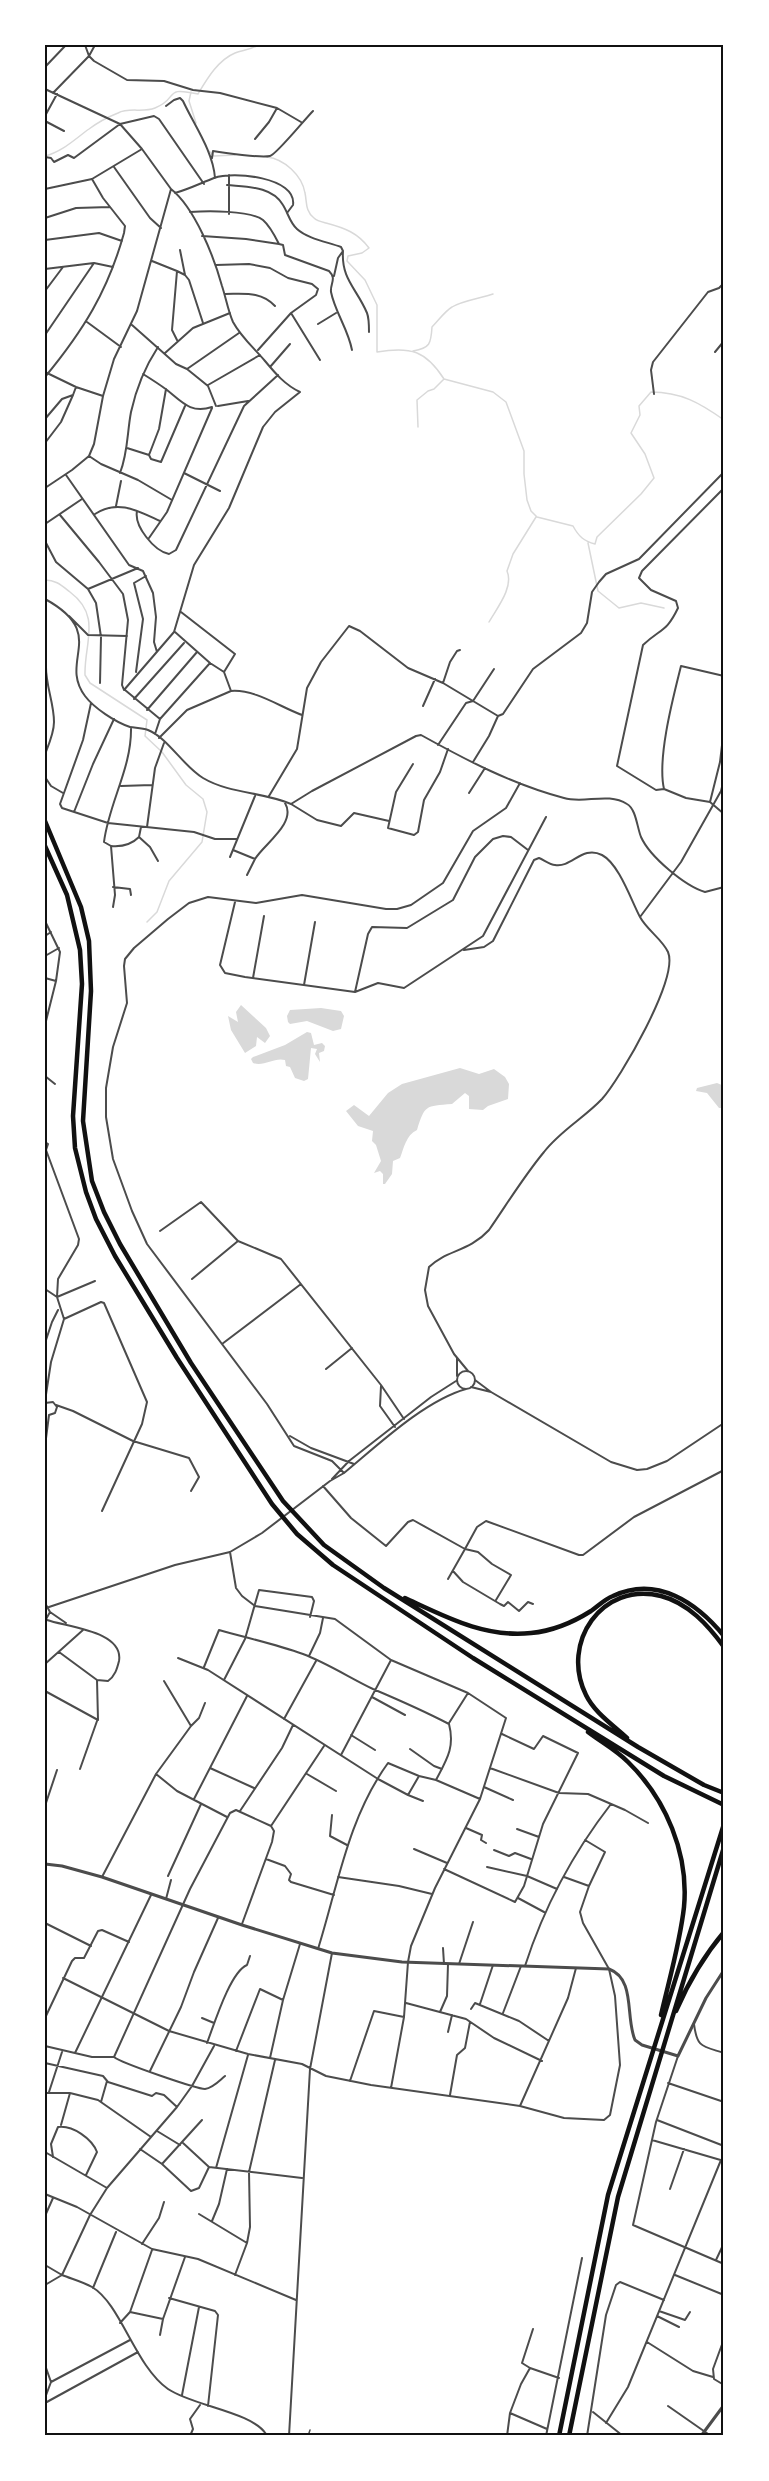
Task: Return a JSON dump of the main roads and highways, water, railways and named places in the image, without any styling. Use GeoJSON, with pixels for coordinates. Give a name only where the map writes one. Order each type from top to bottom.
{"type":"FeatureCollection","features":[{"type":"Feature","properties":{"kind":"highway"},"geometry":{"type":"LineString","coordinates":[[45,821],[75,890],[89,941],[91,991],[83,1121],[92,1181],[120,1244],[191,1363],[283,1502],[324,1545],[384,1588],[638,1748],[724,1794]]}},
{"type":"Feature","properties":{"kind":"highway"},"geometry":{"type":"LineString","coordinates":[[45,846],[67,895],[80,950],[82,984],[73,1108],[75,1148],[90,1205],[120,1264],[208,1407],[272,1504],[297,1534],[333,1565],[473,1658],[664,1776],[724,1805]]}},
{"type":"Feature","properties":{"kind":"highway"},"geometry":{"type":"LineString","coordinates":[[384,1588],[471,1627],[508,1635],[542,1632],[560,1627],[621,1593],[642,1589],[662,1590],[693,1604],[724,1636]]}},
{"type":"Feature","properties":{"kind":"highway"},"geometry":{"type":"LineString","coordinates":[[638,1748],[595,1709],[586,1696],[580,1680],[578,1650],[587,1627],[594,1617],[616,1600],[629,1596],[643,1594],[663,1596],[692,1612],[724,1647]]}},
{"type":"Feature","properties":{"kind":"highway"},"geometry":{"type":"LineString","coordinates":[[564,1714],[614,1750],[652,1789],[666,1816],[682,1859],[684,1907],[650,2058]]}},
{"type":"Feature","properties":{"kind":"highway"},"geometry":{"type":"LineString","coordinates":[[559,2436],[608,2195],[724,1825]]}},
{"type":"Feature","properties":{"kind":"highway"},"geometry":{"type":"LineString","coordinates":[[569,2436],[618,2197],[724,1847]]}},
{"type":"Feature","properties":{"kind":"highway"},"geometry":{"type":"LineString","coordinates":[[667,2033],[688,1983],[704,1956],[724,1932]]}},
{"type":"Feature","properties":{"kind":"waterway"},"geometry":{"type":"LineString","coordinates":[[45,156],[63,148],[107,118],[122,111],[155,108],[163,104],[175,92],[198,94],[223,60],[258,45]]}},
{"type":"Feature","properties":{"kind":"waterway"},"geometry":{"type":"LineString","coordinates":[[191,92],[189,101],[196,123]]}},
{"type":"Feature","properties":{"kind":"waterway"},"geometry":{"type":"LineString","coordinates":[[209,151],[214,156],[235,155]]}},
{"type":"Feature","properties":{"kind":"waterway"},"geometry":{"type":"LineString","coordinates":[[267,157],[280,161],[296,174],[303,186],[308,209],[314,218],[350,232],[360,238],[369,248],[362,253],[348,256],[347,261],[365,280],[377,305],[377,352],[399,350],[416,353],[431,362],[444,379],[493,392],[506,402],[524,451],[527,500],[531,511],[537,517],[573,526],[582,538],[595,544],[597,537],[641,494],[654,478],[645,454],[631,433],[640,415],[639,406],[651,392],[681,396],[707,408],[724,420]]}},
{"type":"Feature","properties":{"kind":"waterway"},"geometry":{"type":"LineString","coordinates":[[413,351],[426,347],[431,338],[432,327],[449,309],[461,303],[493,294]]}},
{"type":"Feature","properties":{"kind":"waterway"},"geometry":{"type":"LineString","coordinates":[[418,427],[417,400],[444,379]]}},
{"type":"Feature","properties":{"kind":"waterway"},"geometry":{"type":"LineString","coordinates":[[489,622],[506,590],[509,577],[507,571],[513,554],[536,517]]}},
{"type":"Feature","properties":{"kind":"waterway"},"geometry":{"type":"LineString","coordinates":[[588,543],[598,591],[619,608],[641,603],[664,608]]}},
{"type":"Feature","properties":{"kind":"waterway"},"geometry":{"type":"LineString","coordinates":[[45,580],[64,587],[80,601],[86,611],[89,630],[85,675],[90,683],[147,720],[145,736],[162,752],[186,785],[203,799],[207,812],[202,842],[169,881],[157,912],[147,922]]}}]}
